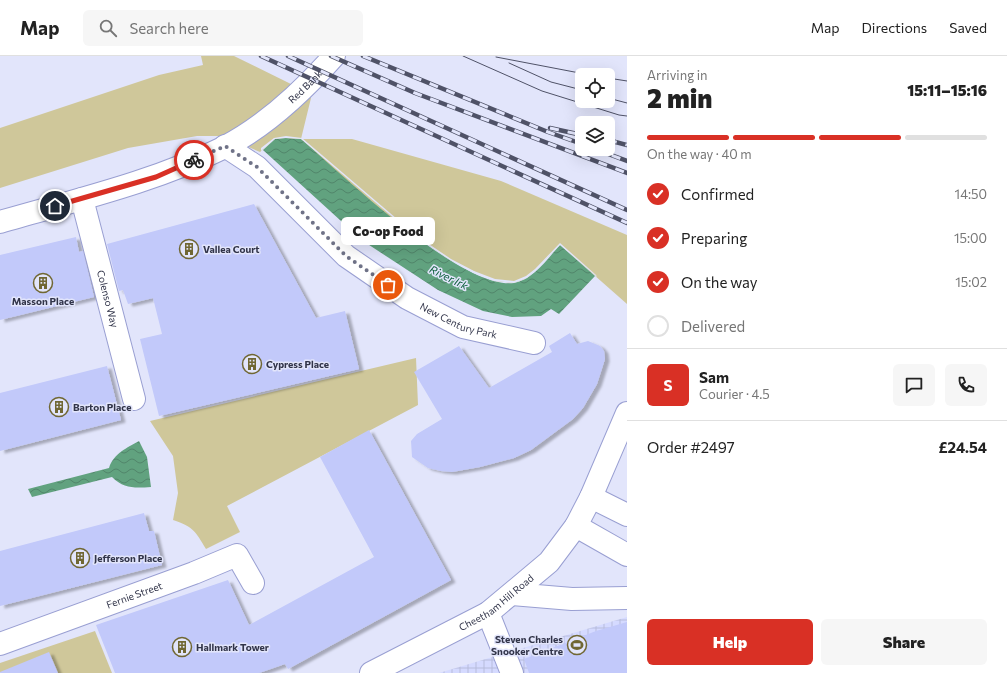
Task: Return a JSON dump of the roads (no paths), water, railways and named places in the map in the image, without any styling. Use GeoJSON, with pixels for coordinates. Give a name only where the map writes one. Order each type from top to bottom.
{"type":"FeatureCollection","features":[{"type":"Feature","properties":{"kind":"main road","name":"Red Bank"},"geometry":{"type":"LineString","coordinates":[[230,143],[272,115],[308,86],[334,56]]}},
{"type":"Feature","properties":{"kind":"main road"},"geometry":{"type":"LineString","coordinates":[[0,222],[156,177],[230,143]]}},
{"type":"Feature","properties":{"kind":"main road","name":"New Century Park"},"geometry":{"type":"LineString","coordinates":[[230,143],[257,167],[346,256],[407,298],[463,327],[534,343]]}},
{"type":"Feature","properties":{"kind":"main road","name":"Colenso Way"},"geometry":{"type":"LineString","coordinates":[[82,199],[134,399]]}},
{"type":"Feature","properties":{"kind":"main road","name":"Cheetham Hill Road"},"geometry":{"type":"LineString","coordinates":[[371,673],[488,613],[549,562],[576,526],[625,426]]}},
{"type":"Feature","properties":{"kind":"main road"},"geometry":{"type":"LineString","coordinates":[[591,497],[627,515]]}},
{"type":"Feature","properties":{"kind":"main road"},"geometry":{"type":"LineString","coordinates":[[576,526],[627,555]]}},
{"type":"Feature","properties":{"kind":"main road","name":"Fernie Street"},"geometry":{"type":"LineString","coordinates":[[0,644],[194,573],[237,555],[253,583]]}},
{"type":"Feature","properties":{"kind":"main road"},"geometry":{"type":"LineString","coordinates":[[512,594],[572,599],[627,598]]}},
{"type":"Feature","properties":{"kind":"main road"},"geometry":{"type":"LineString","coordinates":[[488,613],[512,673]]}},
{"type":"Feature","properties":{"kind":"water","name":"River Irk"},"geometry":{"type":"Polygon","coordinates":[[[275,139],[301,139],[372,202],[403,227],[434,250],[464,268],[491,280],[514,283],[528,278],[560,245],[595,276],[559,314],[551,309],[541,316],[512,317],[483,311],[438,290],[363,241],[263,150],[275,139]]]}},
{"type":"Feature","properties":{"kind":"water"},"geometry":{"type":"Polygon","coordinates":[[[139,441],[147,457],[151,487],[125,486],[112,477],[32,497],[28,489],[109,468],[114,458],[139,441]]]}},
{"type":"Feature","properties":{"kind":"tram line"},"geometry":{"type":"LineString","coordinates":[[463,56],[542,91],[619,115],[627,116]]}},
{"type":"Feature","properties":{"kind":"tram line"},"geometry":{"type":"LineString","coordinates":[[496,57],[575,72]]}},
{"type":"Feature","properties":{"kind":"tram line"},"geometry":{"type":"LineString","coordinates":[[509,63],[551,82],[575,88]]}},
{"type":"Feature","properties":{"kind":"tram line"},"geometry":{"type":"LineString","coordinates":[[615,79],[627,81]]}},
{"type":"Feature","properties":{"kind":"tram line"},"geometry":{"type":"LineString","coordinates":[[615,100],[627,103]]}},
{"type":"Feature","properties":{"kind":"railway"},"geometry":{"type":"LineString","coordinates":[[261,56],[627,223]]}},
{"type":"Feature","properties":{"kind":"railway"},"geometry":{"type":"LineString","coordinates":[[288,56],[627,210]]}},
{"type":"Feature","properties":{"kind":"railway"},"geometry":{"type":"LineString","coordinates":[[331,56],[415,93],[627,173]]}},
{"type":"Feature","properties":{"kind":"railway"},"geometry":{"type":"LineString","coordinates":[[363,56],[548,132],[575,142]]}},
{"type":"Feature","properties":{"kind":"railway"},"geometry":{"type":"LineString","coordinates":[[550,128],[575,133]]}},
{"type":"Feature","properties":{"kind":"railway"},"geometry":{"type":"LineString","coordinates":[[615,142],[627,145]]}},
{"type":"Feature","properties":{"kind":"railway"},"geometry":{"type":"LineString","coordinates":[[614,156],[627,161]]}},
{"type":"Feature","properties":{"kind":"place","name":"Vallea Court"},"geometry":{"type":"Point","coordinates":[189,249]}},
{"type":"Feature","properties":{"kind":"place","name":"Masson Place"},"geometry":{"type":"Point","coordinates":[43,283]}},
{"type":"Feature","properties":{"kind":"place","name":"Co-op Food"},"geometry":{"type":"Point","coordinates":[388,285]}},
{"type":"Feature","properties":{"kind":"place","name":"Cypress Place"},"geometry":{"type":"Point","coordinates":[252,364]}},
{"type":"Feature","properties":{"kind":"place","name":"Barton Place"},"geometry":{"type":"Point","coordinates":[59,407]}},
{"type":"Feature","properties":{"kind":"place","name":"Jefferson Place"},"geometry":{"type":"Point","coordinates":[80,558]}},
{"type":"Feature","properties":{"kind":"place","name":"Steven Charles Snooker Centre"},"geometry":{"type":"Point","coordinates":[577,645]}},
{"type":"Feature","properties":{"kind":"place","name":"Hallmark Tower"},"geometry":{"type":"Point","coordinates":[182,647]}}]}
